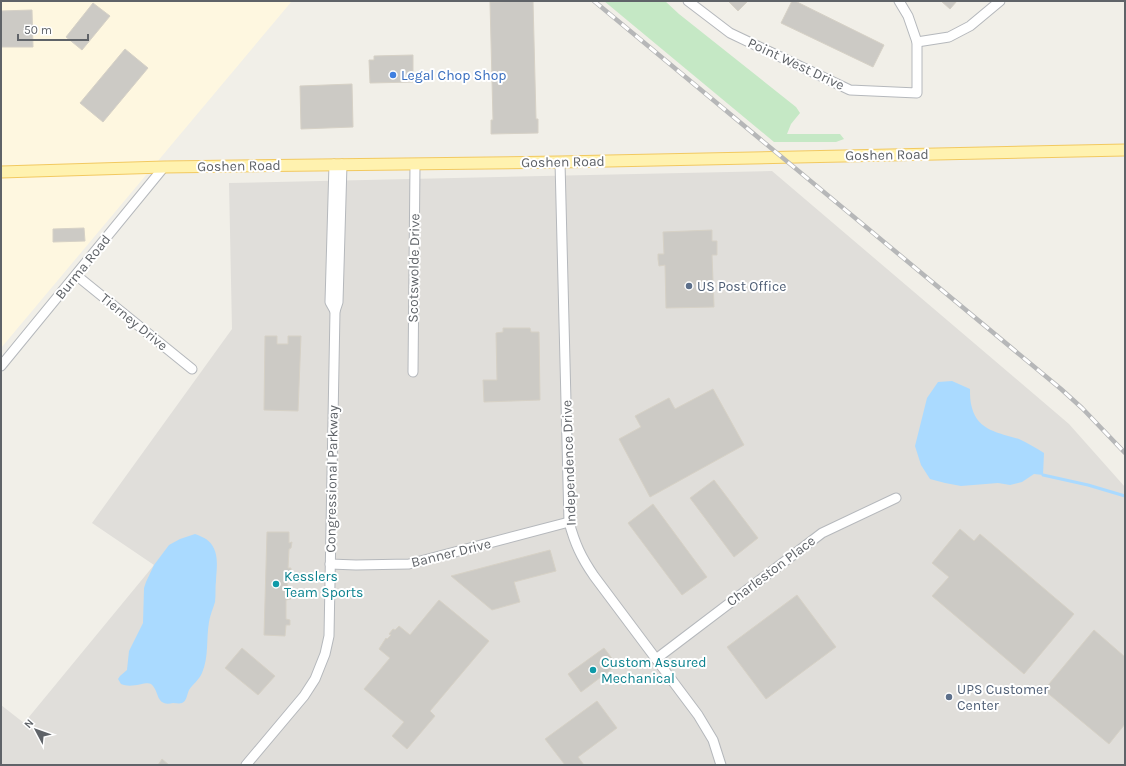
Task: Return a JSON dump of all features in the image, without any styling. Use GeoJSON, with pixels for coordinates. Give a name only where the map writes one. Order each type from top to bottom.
{"type":"FeatureCollection","features":[{"type":"Feature","properties":{"kind":"main road","name":"Goshen Road"},"geometry":{"type":"LineString","coordinates":[[1,172],[164,166],[338,164],[415,165],[1125,150]]}},
{"type":"Feature","properties":{"kind":"street","name":"Point West Drive"},"geometry":{"type":"LineString","coordinates":[[688,1],[730,33],[850,90],[916,93],[917,42],[908,16],[899,1]]}},
{"type":"Feature","properties":{"kind":"street"},"geometry":{"type":"LineString","coordinates":[[917,42],[949,37],[970,26],[1000,1]]}},
{"type":"Feature","properties":{"kind":"street","name":"Independence Drive"},"geometry":{"type":"LineString","coordinates":[[560,162],[569,522],[574,541],[585,562],[706,727],[713,740],[721,765]]}},
{"type":"Feature","properties":{"kind":"street","name":"Congressional Parkway"},"geometry":{"type":"LineString","coordinates":[[246,765],[304,696],[315,679],[321,668],[329,636],[334,311],[338,302],[338,164]]}},
{"type":"Feature","properties":{"kind":"street","name":"Scotswolde Drive"},"geometry":{"type":"LineString","coordinates":[[413,372],[415,165]]}},
{"type":"Feature","properties":{"kind":"street","name":"Burma Road"},"geometry":{"type":"LineString","coordinates":[[1,366],[164,166]]}},
{"type":"Feature","properties":{"kind":"street","name":"Tierney Drive"},"geometry":{"type":"LineString","coordinates":[[76,275],[192,369]]}},
{"type":"Feature","properties":{"kind":"street","name":"Charleston Place"},"geometry":{"type":"LineString","coordinates":[[656,659],[822,533],[896,498]]}},
{"type":"Feature","properties":{"kind":"street","name":"Banner Drive"},"geometry":{"type":"LineString","coordinates":[[330,564],[409,564],[569,522]]}},
{"type":"Feature","properties":{"kind":"shaded area"},"geometry":{"type":"Polygon","coordinates":[[[1,1],[292,1],[1,348],[1,1]]]}},
{"type":"Feature","properties":{"kind":"shaded area"},"geometry":{"type":"Polygon","coordinates":[[[772,171],[1069,424],[1125,487],[1125,765],[1,765],[1,705],[24,723],[154,565],[92,523],[232,329],[229,183],[772,171]]]}},
{"type":"Feature","properties":{"kind":"green space"},"geometry":{"type":"Polygon","coordinates":[[[604,1],[665,1],[679,14],[796,107],[800,113],[791,124],[787,134],[840,134],[844,139],[836,142],[774,142],[604,1]]]}},
{"type":"Feature","properties":{"kind":"water"},"geometry":{"type":"Polygon","coordinates":[[[952,381],[970,389],[971,403],[975,416],[984,426],[997,433],[1019,439],[1044,453],[1043,475],[1034,474],[1022,482],[1010,485],[998,483],[961,486],[930,479],[921,465],[915,446],[927,398],[938,382],[952,381]]]}},
{"type":"Feature","properties":{"kind":"water"},"geometry":{"type":"Polygon","coordinates":[[[195,534],[206,539],[210,543],[214,548],[217,558],[215,602],[209,622],[206,660],[201,675],[189,690],[185,701],[181,703],[167,704],[161,701],[151,684],[146,683],[130,686],[121,684],[118,679],[127,670],[129,651],[143,623],[144,588],[154,565],[169,545],[180,539],[195,534]]]}},
{"type":"Feature","properties":{"kind":"building"},"geometry":{"type":"Polygon","coordinates":[[[533,1],[536,119],[538,119],[538,133],[491,134],[491,120],[493,120],[490,2],[533,1]]]}},
{"type":"Feature","properties":{"kind":"building"},"geometry":{"type":"Polygon","coordinates":[[[728,1],[748,1],[738,11],[728,1]]]}},
{"type":"Feature","properties":{"kind":"building"},"geometry":{"type":"Polygon","coordinates":[[[792,1],[795,1],[884,45],[873,67],[781,23],[792,1]]]}},
{"type":"Feature","properties":{"kind":"building"},"geometry":{"type":"Polygon","coordinates":[[[941,1],[957,1],[950,9],[941,1]]]}},
{"type":"Feature","properties":{"kind":"building"},"geometry":{"type":"Polygon","coordinates":[[[93,3],[110,16],[82,50],[66,37],[93,3]]]}},
{"type":"Feature","properties":{"kind":"building"},"geometry":{"type":"Polygon","coordinates":[[[32,10],[33,47],[1,47],[1,11],[32,10]]]}},
{"type":"Feature","properties":{"kind":"building"},"geometry":{"type":"Polygon","coordinates":[[[125,49],[148,68],[103,122],[80,103],[125,49]]]}},
{"type":"Feature","properties":{"kind":"building"},"geometry":{"type":"Polygon","coordinates":[[[413,55],[413,82],[370,83],[369,60],[374,60],[374,56],[413,55]]]}},
{"type":"Feature","properties":{"kind":"building"},"geometry":{"type":"Polygon","coordinates":[[[352,84],[353,127],[301,129],[300,86],[352,84]]]}},
{"type":"Feature","properties":{"kind":"building"},"geometry":{"type":"Polygon","coordinates":[[[84,228],[85,241],[53,242],[53,229],[84,228]]]}},
{"type":"Feature","properties":{"kind":"building","name":"US Post Office"},"geometry":{"type":"Polygon","coordinates":[[[712,230],[712,241],[717,241],[717,255],[712,255],[714,307],[666,308],[665,265],[659,266],[658,259],[658,254],[664,254],[663,232],[712,230]]]}},
{"type":"Feature","properties":{"kind":"building"},"geometry":{"type":"Polygon","coordinates":[[[503,328],[530,328],[531,332],[539,332],[540,400],[484,402],[483,380],[497,380],[496,333],[503,332],[503,328]]]}},
{"type":"Feature","properties":{"kind":"building"},"geometry":{"type":"Polygon","coordinates":[[[265,336],[277,336],[277,344],[288,344],[288,336],[301,336],[298,411],[264,410],[265,336]]]}},
{"type":"Feature","properties":{"kind":"building"},"geometry":{"type":"Polygon","coordinates":[[[713,389],[744,445],[650,497],[619,439],[641,427],[635,416],[669,398],[675,409],[713,389]]]}},
{"type":"Feature","properties":{"kind":"building"},"geometry":{"type":"Polygon","coordinates":[[[714,480],[758,538],[734,557],[690,498],[714,480]]]}},
{"type":"Feature","properties":{"kind":"building"},"geometry":{"type":"Polygon","coordinates":[[[653,504],[707,577],[682,595],[628,523],[653,504]]]}},
{"type":"Feature","properties":{"kind":"building"},"geometry":{"type":"Polygon","coordinates":[[[960,529],[974,541],[980,534],[1074,614],[1024,674],[932,596],[949,577],[932,563],[960,529]]]}},
{"type":"Feature","properties":{"kind":"building","name":"Kesslers Team Sports"},"geometry":{"type":"Polygon","coordinates":[[[267,532],[289,532],[289,543],[292,542],[291,548],[289,549],[288,568],[291,568],[291,573],[288,574],[287,594],[291,594],[291,599],[286,600],[286,619],[290,620],[290,625],[286,625],[285,636],[264,635],[267,532]]]}},
{"type":"Feature","properties":{"kind":"building"},"geometry":{"type":"Polygon","coordinates":[[[550,550],[556,571],[514,582],[520,602],[492,610],[451,576],[550,550]]]}},
{"type":"Feature","properties":{"kind":"building"},"geometry":{"type":"Polygon","coordinates":[[[797,595],[836,647],[766,699],[727,647],[797,595]]]}},
{"type":"Feature","properties":{"kind":"building"},"geometry":{"type":"Polygon","coordinates":[[[439,600],[489,641],[430,711],[435,716],[407,749],[392,736],[404,722],[364,689],[390,658],[379,649],[386,638],[387,639],[391,635],[389,634],[393,629],[395,630],[399,626],[410,635],[439,600]]]}},
{"type":"Feature","properties":{"kind":"building"},"geometry":{"type":"Polygon","coordinates":[[[1094,630],[1125,657],[1125,724],[1109,744],[1044,690],[1094,630]]]}},
{"type":"Feature","properties":{"kind":"building"},"geometry":{"type":"Polygon","coordinates":[[[242,648],[275,676],[258,695],[225,668],[242,648]]]}},
{"type":"Feature","properties":{"kind":"building","name":"Custom Assured Mechanical"},"geometry":{"type":"Polygon","coordinates":[[[604,648],[617,665],[581,692],[568,674],[604,648]]]}},
{"type":"Feature","properties":{"kind":"building"},"geometry":{"type":"Polygon","coordinates":[[[597,701],[617,728],[578,757],[584,765],[565,765],[545,739],[597,701]]]}},
{"type":"Feature","properties":{"kind":"building"},"geometry":{"type":"Polygon","coordinates":[[[162,759],[169,765],[158,765],[162,759]]]}},
{"type":"Feature","properties":{"kind":"waterway"},"geometry":{"type":"LineString","coordinates":[[1043,475],[1088,485],[1125,496]]}},
{"type":"Feature","properties":{"kind":"railway"},"geometry":{"type":"LineString","coordinates":[[594,1],[1061,389],[1082,408],[1125,453]]}},
{"type":"Feature","properties":{"kind":"place","name":"Legal Chop Shop"},"geometry":{"type":"Point","coordinates":[393,75]}},
{"type":"Feature","properties":{"kind":"place","name":"US Post Office"},"geometry":{"type":"Point","coordinates":[689,286]}},
{"type":"Feature","properties":{"kind":"place","name":"Kesslers Team Sports"},"geometry":{"type":"Point","coordinates":[276,584]}},
{"type":"Feature","properties":{"kind":"place","name":"Custom Assured Mechanical"},"geometry":{"type":"Point","coordinates":[593,670]}},
{"type":"Feature","properties":{"kind":"place","name":"UPS Customer Center"},"geometry":{"type":"Point","coordinates":[949,697]}}]}
